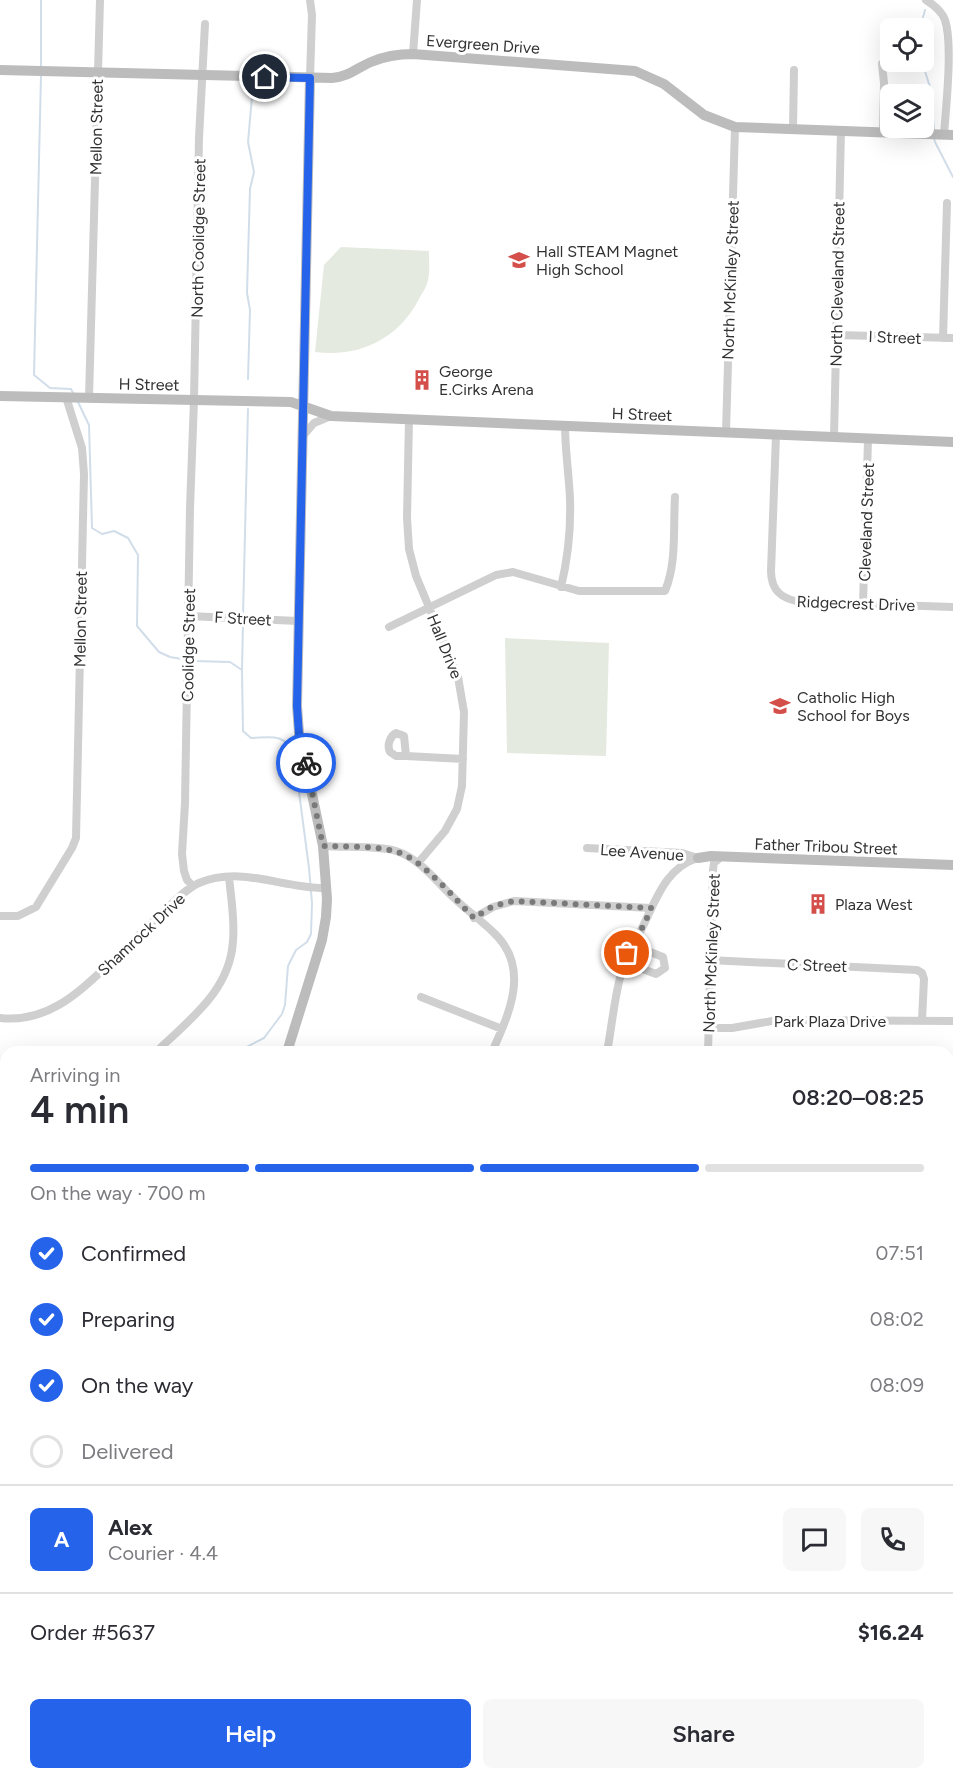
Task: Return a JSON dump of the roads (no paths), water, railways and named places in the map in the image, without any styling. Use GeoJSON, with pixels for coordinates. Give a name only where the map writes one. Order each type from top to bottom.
{"type":"FeatureCollection","features":[{"type":"Feature","properties":{"kind":"street","name":"Mellon Street"},"geometry":{"type":"LineString","coordinates":[[86,398],[100,0]]}},
{"type":"Feature","properties":{"kind":"street"},"geometry":{"type":"LineString","coordinates":[[289,1046],[322,940],[326,917],[316,888],[323,846],[297,723],[310,0]]}},
{"type":"Feature","properties":{"kind":"street"},"geometry":{"type":"LineString","coordinates":[[413,54],[417,0]]}},
{"type":"Feature","properties":{"kind":"street"},"geometry":{"type":"LineString","coordinates":[[926,0],[935,6],[944,17],[948,35],[941,135]]}},
{"type":"Feature","properties":{"kind":"street","name":"North Coolidge Street"},"geometry":{"type":"LineString","coordinates":[[194,400],[204,24]]}},
{"type":"Feature","properties":{"kind":"street","name":"Evergreen Drive"},"geometry":{"type":"LineString","coordinates":[[0,70],[338,78],[347,76],[370,62],[389,56],[413,54],[635,71],[664,84],[704,116],[735,127],[880,131]]}},
{"type":"Feature","properties":{"kind":"street"},"geometry":{"type":"LineString","coordinates":[[793,128],[794,70]]}},
{"type":"Feature","properties":{"kind":"street","name":"North McKinley Street"},"geometry":{"type":"LineString","coordinates":[[726,432],[735,127]]}},
{"type":"Feature","properties":{"kind":"street","name":"North Cleveland Street"},"geometry":{"type":"LineString","coordinates":[[834,437],[841,130]]}},
{"type":"Feature","properties":{"kind":"street"},"geometry":{"type":"LineString","coordinates":[[944,338],[947,203]]}},
{"type":"Feature","properties":{"kind":"street","name":"I Street"},"geometry":{"type":"LineString","coordinates":[[837,335],[953,338]]}},
{"type":"Feature","properties":{"kind":"street","name":"H Street"},"geometry":{"type":"LineString","coordinates":[[0,396],[291,402],[331,416],[953,442]]}},
{"type":"Feature","properties":{"kind":"street","name":"Mellon Street"},"geometry":{"type":"LineString","coordinates":[[0,916],[18,916],[36,908],[74,843],[76,829],[84,474],[82,448],[68,397]]}},
{"type":"Feature","properties":{"kind":"street","name":"Coolidge Street"},"geometry":{"type":"LineString","coordinates":[[193,886],[187,880],[183,866],[194,400]]}},
{"type":"Feature","properties":{"kind":"street"},"geometry":{"type":"LineString","coordinates":[[302,437],[314,423],[331,416]]}},
{"type":"Feature","properties":{"kind":"street","name":"Hall Drive"},"geometry":{"type":"LineString","coordinates":[[409,419],[407,528],[409,549],[414,568],[461,688],[464,712],[462,786],[455,815],[445,831],[418,863]]}},
{"type":"Feature","properties":{"kind":"street"},"geometry":{"type":"LineString","coordinates":[[561,587],[569,548],[570,501],[565,456],[565,425]]}},
{"type":"Feature","properties":{"kind":"street","name":"Ridgecrest Drive"},"geometry":{"type":"LineString","coordinates":[[776,435],[771,571],[774,588],[783,598],[794,601],[953,607]]}},
{"type":"Feature","properties":{"kind":"street","name":"Cleveland Street"},"geometry":{"type":"LineString","coordinates":[[863,604],[868,440]]}},
{"type":"Feature","properties":{"kind":"street"},"geometry":{"type":"LineString","coordinates":[[389,627],[496,575],[508,572],[579,591],[666,591],[672,563],[675,497]]}},
{"type":"Feature","properties":{"kind":"street","name":"F Street"},"geometry":{"type":"LineString","coordinates":[[188,616],[298,621]]}},
{"type":"Feature","properties":{"kind":"street"},"geometry":{"type":"LineString","coordinates":[[406,756],[462,759]]}},
{"type":"Feature","properties":{"kind":"street"},"geometry":{"type":"LineString","coordinates":[[323,846],[390,850],[406,855],[418,863],[474,918],[495,933],[511,960],[514,990],[513,1001],[495,1046]]}},
{"type":"Feature","properties":{"kind":"street","name":"Lee Avenue"},"geometry":{"type":"LineString","coordinates":[[586,848],[682,853],[698,858]]}},
{"type":"Feature","properties":{"kind":"street","name":"North McKinley Street"},"geometry":{"type":"LineString","coordinates":[[708,1046],[713,866],[721,857]]}},
{"type":"Feature","properties":{"kind":"street"},"geometry":{"type":"LineString","coordinates":[[609,1046],[624,962],[632,945],[672,873],[686,862],[698,858]]}},
{"type":"Feature","properties":{"kind":"street","name":"Father Tribou Street"},"geometry":{"type":"LineString","coordinates":[[698,858],[953,865]]}},
{"type":"Feature","properties":{"kind":"street","name":"Shamrock Drive"},"geometry":{"type":"LineString","coordinates":[[0,1018],[16,1019],[38,1015],[70,1000],[193,886],[211,879],[248,876],[316,888]]}},
{"type":"Feature","properties":{"kind":"street"},"geometry":{"type":"LineString","coordinates":[[162,1046],[212,998],[231,961],[234,940],[229,877]]}},
{"type":"Feature","properties":{"kind":"street"},"geometry":{"type":"LineString","coordinates":[[474,918],[493,906],[514,901],[651,908]]}},
{"type":"Feature","properties":{"kind":"street"},"geometry":{"type":"LineString","coordinates":[[624,962],[656,974],[663,971],[666,964],[663,957],[632,945]]}},
{"type":"Feature","properties":{"kind":"street","name":"C Street"},"geometry":{"type":"LineString","coordinates":[[709,960],[917,970],[923,976],[922,1020]]}},
{"type":"Feature","properties":{"kind":"street"},"geometry":{"type":"LineString","coordinates":[[421,997],[502,1029]]}},
{"type":"Feature","properties":{"kind":"street","name":"Park Plaza Drive"},"geometry":{"type":"LineString","coordinates":[[708,1028],[732,1028],[778,1020],[953,1021]]}},
{"type":"Feature","properties":{"kind":"waterway"},"geometry":{"type":"LineString","coordinates":[[41,0],[41,66]]}},
{"type":"Feature","properties":{"kind":"waterway"},"geometry":{"type":"LineString","coordinates":[[923,18],[925,10]]}},
{"type":"Feature","properties":{"kind":"waterway"},"geometry":{"type":"LineString","coordinates":[[925,72],[929,84]]}},
{"type":"Feature","properties":{"kind":"waterway"},"geometry":{"type":"LineString","coordinates":[[41,75],[34,375],[50,388],[71,389],[74,395]]}},
{"type":"Feature","properties":{"kind":"waterway"},"geometry":{"type":"LineString","coordinates":[[248,379],[250,310],[247,293],[250,189],[254,172],[248,142],[253,85]]}},
{"type":"Feature","properties":{"kind":"waterway"},"geometry":{"type":"LineString","coordinates":[[934,138],[953,177]]}},
{"type":"Feature","properties":{"kind":"waterway"},"geometry":{"type":"LineString","coordinates":[[78,402],[89,425],[92,528],[102,534],[114,531],[128,538],[138,555],[137,626],[159,652],[170,657],[194,661],[230,662],[242,670],[243,731],[251,738],[282,739],[294,754],[309,868],[312,903],[311,934],[307,942],[296,950],[288,966],[285,1005],[282,1014],[264,1038],[249,1046]]}},
{"type":"Feature","properties":{"kind":"waterway"},"geometry":{"type":"LineString","coordinates":[[243,616],[248,409]]}},
{"type":"Feature","properties":{"kind":"waterway"},"geometry":{"type":"LineString","coordinates":[[242,670],[243,622]]}},
{"type":"Feature","properties":{"kind":"waterway"},"geometry":{"type":"LineString","coordinates":[[0,1389],[0,1448]]}},
{"type":"Feature","properties":{"kind":"place","name":"Hall STEAM Magnet High School"},"geometry":{"type":"Point","coordinates":[519,260]}},
{"type":"Feature","properties":{"kind":"place","name":"George E.Cirks Arena"},"geometry":{"type":"Point","coordinates":[422,380]}},
{"type":"Feature","properties":{"kind":"place","name":"Catholic High School for Boys"},"geometry":{"type":"Point","coordinates":[780,706]}},
{"type":"Feature","properties":{"kind":"place","name":"Plaza West"},"geometry":{"type":"Point","coordinates":[818,904]}}]}
